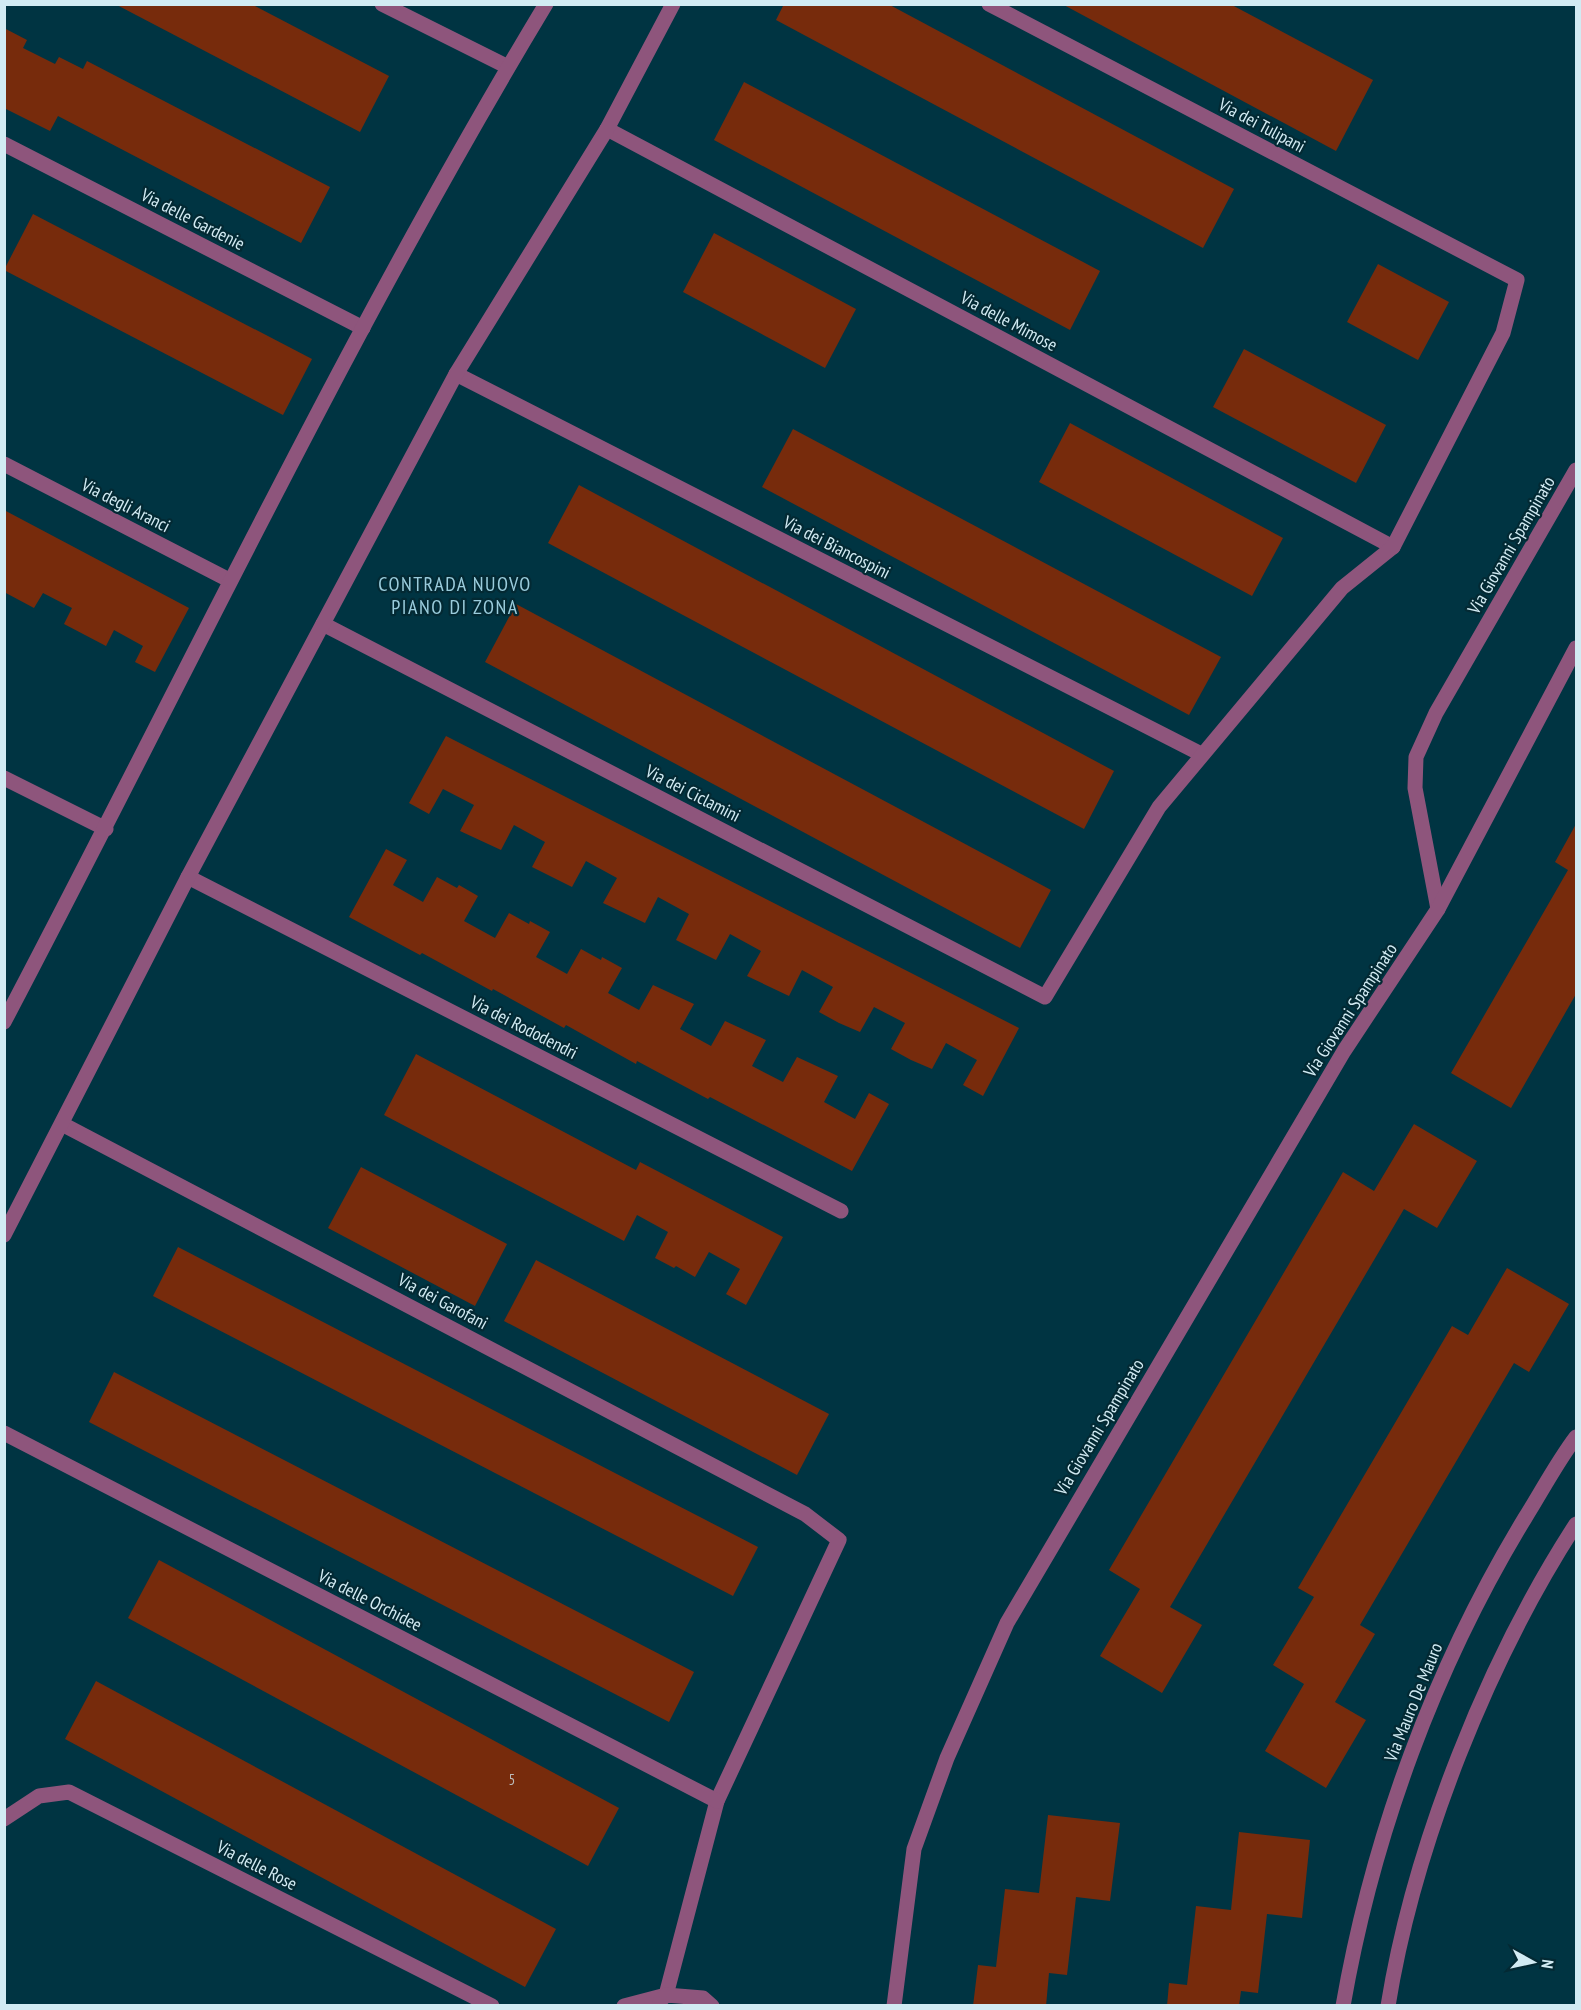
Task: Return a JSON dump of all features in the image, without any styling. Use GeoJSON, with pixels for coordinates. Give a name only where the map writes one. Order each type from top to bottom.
{"type":"FeatureCollection","features":[{"type":"Feature","properties":{"kind":"street"},"geometry":{"type":"LineString","coordinates":[[382,4],[508,67]]}},
{"type":"Feature","properties":{"kind":"street"},"geometry":{"type":"LineString","coordinates":[[4,1022],[106,829],[229,580],[363,328],[508,67],[546,4]]}},
{"type":"Feature","properties":{"kind":"street"},"geometry":{"type":"LineString","coordinates":[[4,1235],[188,877],[456,374],[607,129],[673,4]]}},
{"type":"Feature","properties":{"kind":"street","name":"Via dei Tulipani"},"geometry":{"type":"LineString","coordinates":[[989,4],[1517,280],[1503,333],[1393,548]]}},
{"type":"Feature","properties":{"kind":"street","name":"Via delle Mimose"},"geometry":{"type":"LineString","coordinates":[[607,129],[1393,548]]}},
{"type":"Feature","properties":{"kind":"street","name":"Via delle Gardenie"},"geometry":{"type":"LineString","coordinates":[[4,144],[363,328]]}},
{"type":"Feature","properties":{"kind":"street","name":"Via dei Biancospini"},"geometry":{"type":"LineString","coordinates":[[456,374],[1201,754]]}},
{"type":"Feature","properties":{"kind":"street","name":"Via degli Aranci"},"geometry":{"type":"LineString","coordinates":[[4,464],[229,580]]}},
{"type":"Feature","properties":{"kind":"street","name":"Via Giovanni Spampinato"},"geometry":{"type":"LineString","coordinates":[[1438,909],[1415,788],[1416,757],[1436,713],[1576,470]]}},
{"type":"Feature","properties":{"kind":"street"},"geometry":{"type":"LineString","coordinates":[[1201,754],[1342,588],[1393,548]]}},
{"type":"Feature","properties":{"kind":"street","name":"Via dei Ciclamini"},"geometry":{"type":"LineString","coordinates":[[322,624],[1045,997],[1159,807],[1201,754]]}},
{"type":"Feature","properties":{"kind":"street","name":"Via Giovanni Spampinato"},"geometry":{"type":"LineString","coordinates":[[894,2006],[914,1849],[948,1758],[1007,1623],[1344,1051],[1438,909],[1576,648]]}},
{"type":"Feature","properties":{"kind":"street"},"geometry":{"type":"LineString","coordinates":[[4,778],[106,829]]}},
{"type":"Feature","properties":{"kind":"street","name":"Via dei Rododendri"},"geometry":{"type":"LineString","coordinates":[[188,877],[841,1211]]}},
{"type":"Feature","properties":{"kind":"street","name":"Via dei Garofani"},"geometry":{"type":"LineString","coordinates":[[62,1124],[805,1514],[839,1540],[717,1801]]}},
{"type":"Feature","properties":{"kind":"street","name":"Via delle Orchidee"},"geometry":{"type":"LineString","coordinates":[[4,1433],[717,1801]]}},
{"type":"Feature","properties":{"kind":"street","name":"Via Mauro De Mauro"},"geometry":{"type":"LineString","coordinates":[[1343,2006],[1387,1820],[1431,1703],[1486,1582],[1576,1437]]}},
{"type":"Feature","properties":{"kind":"street"},"geometry":{"type":"LineString","coordinates":[[1388,2006],[1415,1885],[1448,1786],[1497,1666],[1549,1566],[1576,1524]]}},
{"type":"Feature","properties":{"kind":"street","name":"Via delle Rose"},"geometry":{"type":"LineString","coordinates":[[4,1819],[39,1796],[69,1792],[492,2006]]}},
{"type":"Feature","properties":{"kind":"street"},"geometry":{"type":"LineString","coordinates":[[661,2000],[717,1801]]}},
{"type":"Feature","properties":{"kind":"street"},"geometry":{"type":"LineString","coordinates":[[624,2006],[661,2000],[703,1998],[712,2006]]}},
{"type":"Feature","properties":{"kind":"building"},"geometry":{"type":"Polygon","coordinates":[[[115,4],[251,4],[389,76],[360,132],[115,4]]]}},
{"type":"Feature","properties":{"kind":"building"},"geometry":{"type":"Polygon","coordinates":[[[784,4],[888,4],[1234,189],[1203,248],[776,20],[784,4]]]}},
{"type":"Feature","properties":{"kind":"building"},"geometry":{"type":"Polygon","coordinates":[[[1062,4],[1230,4],[1373,80],[1336,151],[1062,4]]]}},
{"type":"Feature","properties":{"kind":"building"},"geometry":{"type":"Polygon","coordinates":[[[4,28],[27,40],[23,48],[55,64],[59,57],[83,69],[87,61],[330,187],[301,243],[58,116],[50,131],[4,108],[4,28]]]}},
{"type":"Feature","properties":{"kind":"building"},"geometry":{"type":"Polygon","coordinates":[[[744,82],[1100,271],[1070,330],[714,140],[744,82]]]}},
{"type":"Feature","properties":{"kind":"building"},"geometry":{"type":"Polygon","coordinates":[[[33,214],[312,359],[283,415],[4,270],[33,214]]]}},
{"type":"Feature","properties":{"kind":"building"},"geometry":{"type":"Polygon","coordinates":[[[714,233],[856,309],[825,368],[683,292],[714,233]]]}},
{"type":"Feature","properties":{"kind":"building"},"geometry":{"type":"Polygon","coordinates":[[[1378,264],[1449,302],[1418,360],[1347,322],[1378,264]]]}},
{"type":"Feature","properties":{"kind":"building"},"geometry":{"type":"Polygon","coordinates":[[[1244,349],[1386,425],[1356,483],[1213,407],[1244,349]]]}},
{"type":"Feature","properties":{"kind":"building"},"geometry":{"type":"Polygon","coordinates":[[[1070,423],[1283,538],[1252,596],[1039,482],[1070,423]]]}},
{"type":"Feature","properties":{"kind":"building"},"geometry":{"type":"Polygon","coordinates":[[[793,429],[1221,657],[1189,715],[762,487],[793,429]]]}},
{"type":"Feature","properties":{"kind":"building"},"geometry":{"type":"Polygon","coordinates":[[[579,485],[1114,771],[1084,829],[548,543],[579,485]]]}},
{"type":"Feature","properties":{"kind":"building"},"geometry":{"type":"Polygon","coordinates":[[[4,510],[189,608],[155,672],[135,662],[143,646],[114,630],[106,646],[64,624],[72,608],[43,593],[34,608],[4,592],[4,510]]]}},
{"type":"Feature","properties":{"kind":"building"},"geometry":{"type":"Polygon","coordinates":[[[516,604],[1051,890],[1020,948],[485,662],[516,604]]]}},
{"type":"Feature","properties":{"kind":"building"},"geometry":{"type":"Polygon","coordinates":[[[446,736],[1019,1028],[983,1096],[963,1085],[977,1060],[946,1043],[932,1069],[911,1060],[891,1049],[905,1023],[874,1007],[860,1032],[839,1023],[819,1012],[833,987],[802,970],[789,996],[747,976],[761,951],[730,934],[716,960],[676,940],[689,914],[658,897],[645,923],[603,903],[617,878],[586,861],[572,887],[532,867],[545,842],[514,825],[501,850],[460,831],[474,805],[443,789],[429,814],[409,803],[446,736]]]}},
{"type":"Feature","properties":{"kind":"building"},"geometry":{"type":"Polygon","coordinates":[[[1576,824],[1576,994],[1511,1108],[1451,1073],[1568,870],[1555,862],[1576,824]]]}},
{"type":"Feature","properties":{"kind":"building"},"geometry":{"type":"Polygon","coordinates":[[[386,849],[407,860],[393,885],[423,902],[437,877],[457,888],[459,885],[478,896],[464,921],[495,938],[509,913],[529,924],[530,921],[550,932],[536,957],[567,974],[581,949],[601,960],[602,957],[622,968],[608,993],[639,1010],[653,985],[694,1004],[680,1029],[711,1046],[725,1021],[766,1040],[752,1066],[783,1082],[797,1057],[838,1076],[824,1102],[855,1119],[869,1093],[889,1104],[852,1171],[710,1097],[708,1099],[637,1061],[636,1064],[566,1025],[564,1028],[493,989],[492,991],[422,953],[420,955],[349,917],[386,849]]]}},
{"type":"Feature","properties":{"kind":"building"},"geometry":{"type":"Polygon","coordinates":[[[416,1054],[636,1170],[640,1162],[783,1237],[746,1305],[726,1294],[740,1269],[709,1252],[695,1277],[655,1258],[668,1232],[637,1215],[624,1241],[384,1115],[416,1054]]]}},
{"type":"Feature","properties":{"kind":"building"},"geometry":{"type":"Polygon","coordinates":[[[1414,1124],[1477,1161],[1437,1228],[1404,1209],[1170,1607],[1202,1625],[1162,1693],[1100,1656],[1140,1589],[1109,1570],[1343,1172],[1374,1191],[1414,1124]]]}},
{"type":"Feature","properties":{"kind":"building"},"geometry":{"type":"Polygon","coordinates":[[[361,1167],[507,1244],[475,1306],[328,1228],[361,1167]]]}},
{"type":"Feature","properties":{"kind":"building"},"geometry":{"type":"Polygon","coordinates":[[[178,1247],[758,1547],[733,1596],[153,1296],[178,1247]]]}},
{"type":"Feature","properties":{"kind":"building"},"geometry":{"type":"Polygon","coordinates":[[[536,1260],[829,1414],[797,1475],[504,1321],[536,1260]]]}},
{"type":"Feature","properties":{"kind":"building"},"geometry":{"type":"Polygon","coordinates":[[[1507,1268],[1569,1304],[1529,1372],[1514,1363],[1360,1625],[1375,1634],[1335,1702],[1366,1720],[1326,1788],[1265,1751],[1304,1684],[1273,1665],[1314,1597],[1298,1588],[1452,1326],[1468,1335],[1507,1268]]]}},
{"type":"Feature","properties":{"kind":"building"},"geometry":{"type":"Polygon","coordinates":[[[114,1372],[694,1672],[669,1722],[89,1422],[114,1372]]]}},
{"type":"Feature","properties":{"kind":"building"},"geometry":{"type":"Polygon","coordinates":[[[159,1560],[619,1808],[588,1866],[128,1618],[159,1560]]]}},
{"type":"Feature","properties":{"kind":"building"},"geometry":{"type":"Polygon","coordinates":[[[96,1681],[556,1929],[525,1987],[65,1739],[96,1681]]]}},
{"type":"Feature","properties":{"kind":"building"},"geometry":{"type":"Polygon","coordinates":[[[1048,1815],[1120,1823],[1110,1901],[1076,1897],[1067,1975],[1049,1973],[1046,2006],[973,2006],[978,1965],[996,1967],[1005,1889],[1039,1893],[1048,1815]]]}},
{"type":"Feature","properties":{"kind":"building"},"geometry":{"type":"Polygon","coordinates":[[[1239,1832],[1310,1840],[1302,1918],[1267,1914],[1258,1993],[1241,1991],[1239,2006],[1167,2006],[1169,1983],[1187,1985],[1196,1906],[1231,1910],[1239,1832]]]}},
{"type":"Feature","properties":{"kind":"district","name":"CONTRADA NUOVO PIANO DI ZONA"},"geometry":{"type":"Point","coordinates":[455,596]}}]}
